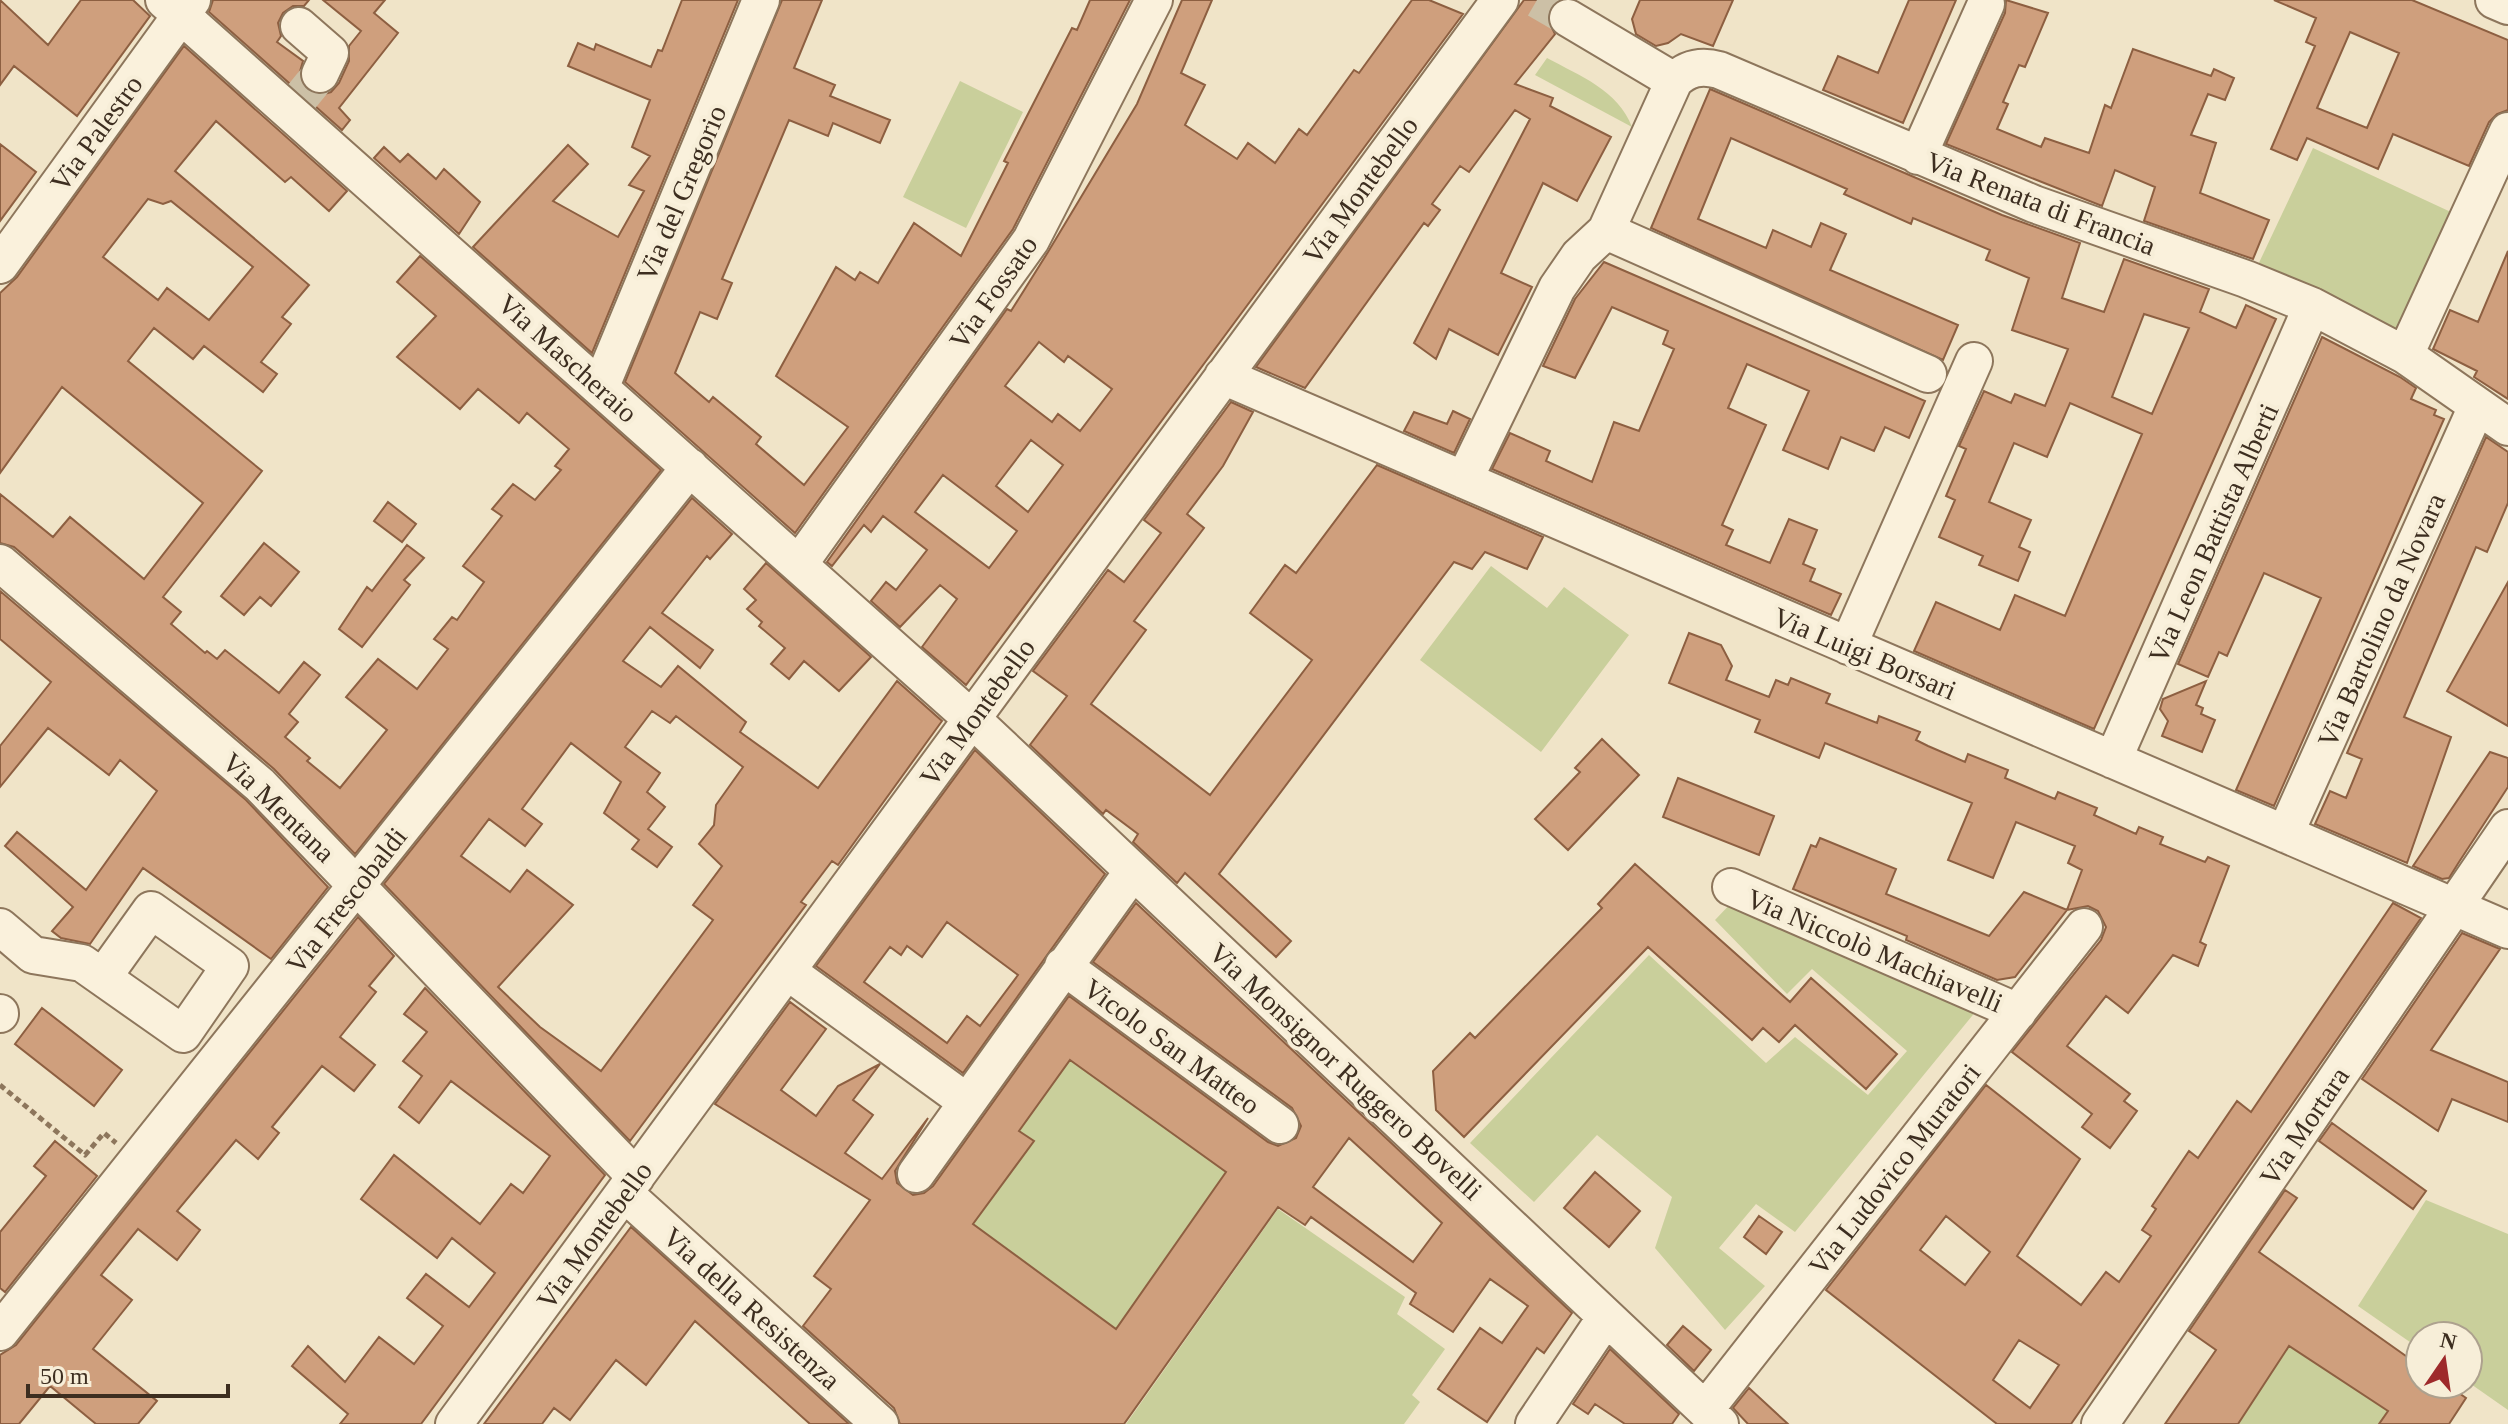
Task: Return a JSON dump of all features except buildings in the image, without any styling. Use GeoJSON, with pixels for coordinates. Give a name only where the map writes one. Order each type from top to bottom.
{"type":"FeatureCollection","features":[{"type":"Feature","properties":{"kind":"street","name":"Via del Gregorio"},"geometry":{"type":"LineString","coordinates":[[601,386],[761,0]]}},
{"type":"Feature","properties":{"kind":"street","name":"Via Fossato"},"geometry":{"type":"LineString","coordinates":[[799,564],[1031,240],[1154,0]]}},
{"type":"Feature","properties":{"kind":"street"},"geometry":{"type":"LineString","coordinates":[[2494,0],[2508,6]]}},
{"type":"Feature","properties":{"kind":"street","name":"Via Montebello"},"geometry":{"type":"LineString","coordinates":[[454,1424],[1223,376],[1489,3]]}},
{"type":"Feature","properties":{"kind":"street"},"geometry":{"type":"LineString","coordinates":[[1918,156],[1986,4]]}},
{"type":"Feature","properties":{"kind":"street","name":"Via Mascheraio"},"geometry":{"type":"LineString","coordinates":[[179,5],[302,95],[601,386],[972,719]]}},
{"type":"Feature","properties":{"kind":"street","name":"Via Palestro"},"geometry":{"type":"LineString","coordinates":[[0,265],[179,5]]}},
{"type":"Feature","properties":{"kind":"street"},"geometry":{"type":"LineString","coordinates":[[1464,480],[1557,288],[1579,256],[1606,231],[1674,81],[1568,18]]}},
{"type":"Feature","properties":{"kind":"street"},"geometry":{"type":"LineString","coordinates":[[299,26],[330,53],[302,95]]}},
{"type":"Feature","properties":{"kind":"street","name":"Via Renata di Francia"},"geometry":{"type":"LineString","coordinates":[[1674,81],[1690,69],[1719,70],[2034,204],[2246,279],[2312,306],[2405,355],[2508,427]]}},
{"type":"Feature","properties":{"kind":"street"},"geometry":{"type":"LineString","coordinates":[[2405,355],[2508,131]]}},
{"type":"Feature","properties":{"kind":"street"},"geometry":{"type":"LineString","coordinates":[[1606,231],[1928,374]]}},
{"type":"Feature","properties":{"kind":"street","name":"Via Leon Battista Alberti"},"geometry":{"type":"LineString","coordinates":[[2113,760],[2312,306]]}},
{"type":"Feature","properties":{"kind":"street"},"geometry":{"type":"LineString","coordinates":[[1848,646],[1974,361]]}},
{"type":"Feature","properties":{"kind":"street","name":"Via Luigi Borsari"},"geometry":{"type":"LineString","coordinates":[[1223,376],[2508,930]]}},
{"type":"Feature","properties":{"kind":"street","name":"Via Bartolino da Novara"},"geometry":{"type":"LineString","coordinates":[[2285,834],[2477,406]]}},
{"type":"Feature","properties":{"kind":"street","name":"Via Frescobaldi"},"geometry":{"type":"LineString","coordinates":[[0,1332],[690,467]]}},
{"type":"Feature","properties":{"kind":"street","name":"Via Mentana"},"geometry":{"type":"LineString","coordinates":[[0,563],[260,785],[358,885],[630,1185]]}},
{"type":"Feature","properties":{"kind":"street","name":"Via Monsignor Ruggero Bovelli"},"geometry":{"type":"LineString","coordinates":[[972,719],[1712,1417]]}},
{"type":"Feature","properties":{"kind":"street","name":"Via Mortara"},"geometry":{"type":"LineString","coordinates":[[2100,1424],[2508,828]]}},
{"type":"Feature","properties":{"kind":"street","name":"Vicolo San Matteo"},"geometry":{"type":"LineString","coordinates":[[916,1174],[1133,871]]}},
{"type":"Feature","properties":{"kind":"street","name":"Via Niccolò Machiavelli"},"geometry":{"type":"LineString","coordinates":[[1731,887],[2018,1012]]}},
{"type":"Feature","properties":{"kind":"street"},"geometry":{"type":"LineString","coordinates":[[0,927],[33,955],[82,963],[103,977]]}},
{"type":"Feature","properties":{"kind":"street","name":"Via Ludovico Muratori"},"geometry":{"type":"LineString","coordinates":[[1712,1417],[2084,927]]}},
{"type":"Feature","properties":{"kind":"street","name":"Vicolo San Matteo"},"geometry":{"type":"LineString","coordinates":[[1063,966],[1280,1125]]}},
{"type":"Feature","properties":{"kind":"street"},"geometry":{"type":"LineString","coordinates":[[787,971],[967,1102]]}},
{"type":"Feature","properties":{"kind":"street","name":"Via della Resistenza"},"geometry":{"type":"LineString","coordinates":[[630,1185],[880,1424]]}},
{"type":"Feature","properties":{"kind":"street"},"geometry":{"type":"LineString","coordinates":[[1534,1424],[1606,1317]]}},
{"type":"Feature","properties":{"kind":"path"},"geometry":{"type":"LineString","coordinates":[[0,1085],[85,1155],[104,1133],[139,1161]]}},
{"type":"Feature","properties":{"kind":"green space"},"geometry":{"type":"Polygon","coordinates":[[[1547,58],[1597,85],[1617,103],[1632,127],[1535,75],[1547,58]]]}},
{"type":"Feature","properties":{"kind":"green space"},"geometry":{"type":"Polygon","coordinates":[[[960,81],[1023,112],[966,228],[903,197],[960,81]]]}},
{"type":"Feature","properties":{"kind":"green space"},"geometry":{"type":"Polygon","coordinates":[[[2313,148],[2453,213],[2397,333],[2257,267],[2313,148]]]}},
{"type":"Feature","properties":{"kind":"green space"},"geometry":{"type":"Polygon","coordinates":[[[1491,566],[1547,608],[1564,587],[1629,635],[1541,752],[1420,660],[1491,566]]]}},
{"type":"Feature","properties":{"kind":"green space"},"geometry":{"type":"Polygon","coordinates":[[[1736,898],[1981,1005],[1795,1232],[1756,1204],[1719,1248],[1765,1286],[1725,1330],[1655,1248],[1672,1197],[1597,1135],[1534,1202],[1470,1143],[1649,955],[1766,1063],[1795,1037],[1868,1095],[1907,1051],[1812,969],[1787,994],[1715,920],[1736,898]]]}},
{"type":"Feature","properties":{"kind":"green space"},"geometry":{"type":"Polygon","coordinates":[[[1070,1060],[1226,1172],[1116,1329],[973,1224],[1033,1142],[1019,1131],[1070,1060]]]}},
{"type":"Feature","properties":{"kind":"green space"},"geometry":{"type":"Polygon","coordinates":[[[2426,1200],[2508,1234],[2508,1410],[2484,1393],[2484,1320],[2404,1320],[2404,1338],[2358,1306],[2426,1200]]]}},
{"type":"Feature","properties":{"kind":"green space"},"geometry":{"type":"Polygon","coordinates":[[[1278,1209],[1405,1297],[1397,1314],[1445,1349],[1412,1395],[1420,1402],[1404,1424],[1126,1424],[1278,1209]]]}},
{"type":"Feature","properties":{"kind":"green space"},"geometry":{"type":"Polygon","coordinates":[[[2289,1346],[2388,1411],[2379,1424],[2238,1424],[2289,1346]]]}},
{"type":"Feature","properties":{"kind":"tunnel"},"geometry":{"type":"LineString","coordinates":[[1537,0],[1568,18]]}},
{"type":"Feature","properties":{"kind":"tunnel"},"geometry":{"type":"LineString","coordinates":[[298,101],[320,74]]}}]}
